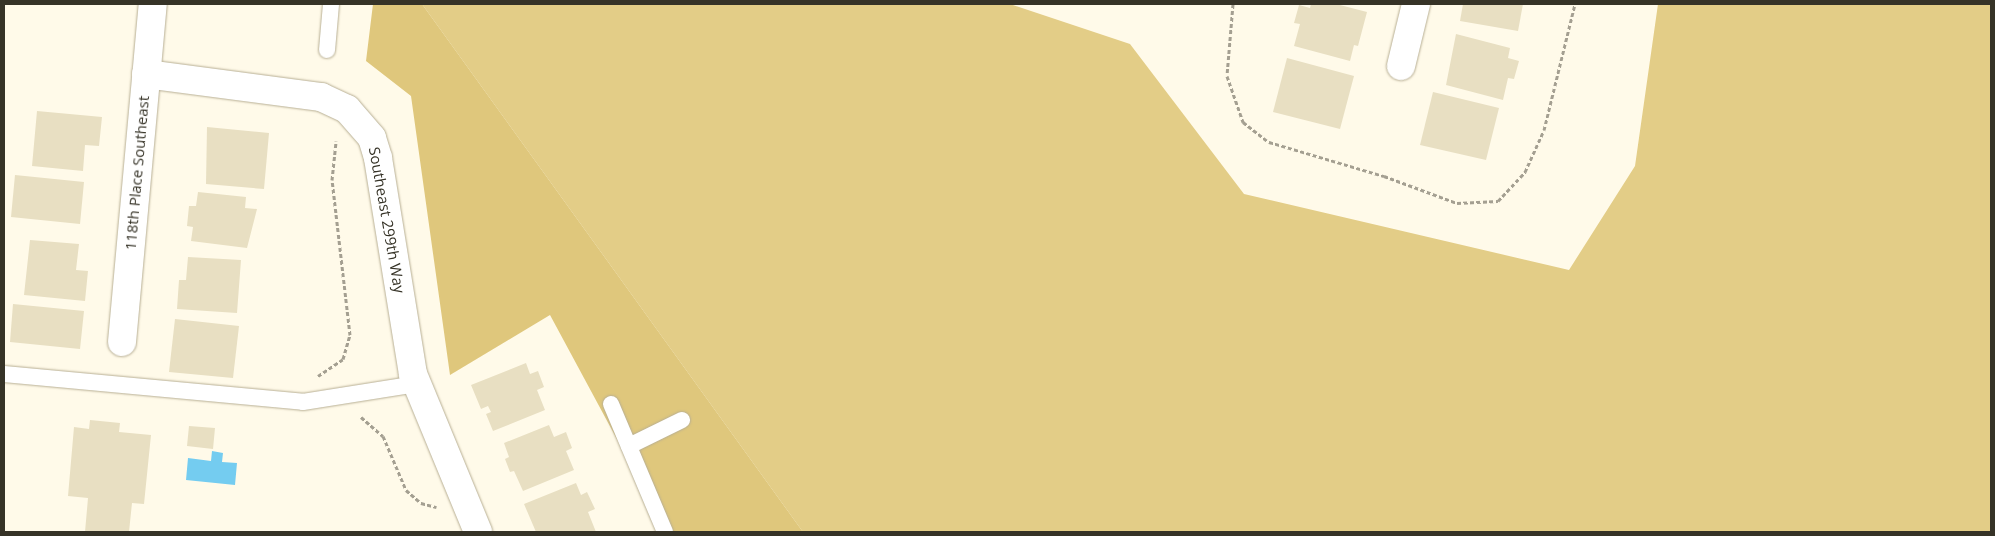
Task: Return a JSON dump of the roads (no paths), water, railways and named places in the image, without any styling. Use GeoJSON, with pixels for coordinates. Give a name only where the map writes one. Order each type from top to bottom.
{"type":"FeatureCollection","features":[{"type":"Feature","properties":{"kind":"street","name":"118th Place Southeast"},"geometry":{"type":"LineString","coordinates":[[122,342],[153,4]]}},
{"type":"Feature","properties":{"kind":"street"},"geometry":{"type":"LineString","coordinates":[[1401,66],[1416,4]]}},
{"type":"Feature","properties":{"kind":"street","name":"Southeast 299th Way"},"geometry":{"type":"LineString","coordinates":[[146,74],[321,97],[347,109],[372,138],[378,158],[417,384],[478,532]]}},
{"type":"Feature","properties":{"kind":"lane"},"geometry":{"type":"LineString","coordinates":[[327,50],[332,4]]}},
{"type":"Feature","properties":{"kind":"lane"},"geometry":{"type":"LineString","coordinates":[[4,374],[316,401],[417,384]]}},
{"type":"Feature","properties":{"kind":"lane"},"geometry":{"type":"LineString","coordinates":[[610,404],[665,532]]}},
{"type":"Feature","properties":{"kind":"lane"},"geometry":{"type":"LineString","coordinates":[[629,446],[682,420]]}},
{"type":"Feature","properties":{"kind":"water"},"geometry":{"type":"Polygon","coordinates":[[[212,451],[223,453],[222,462],[237,463],[235,485],[186,480],[188,458],[211,461],[212,451]]]}}]}
